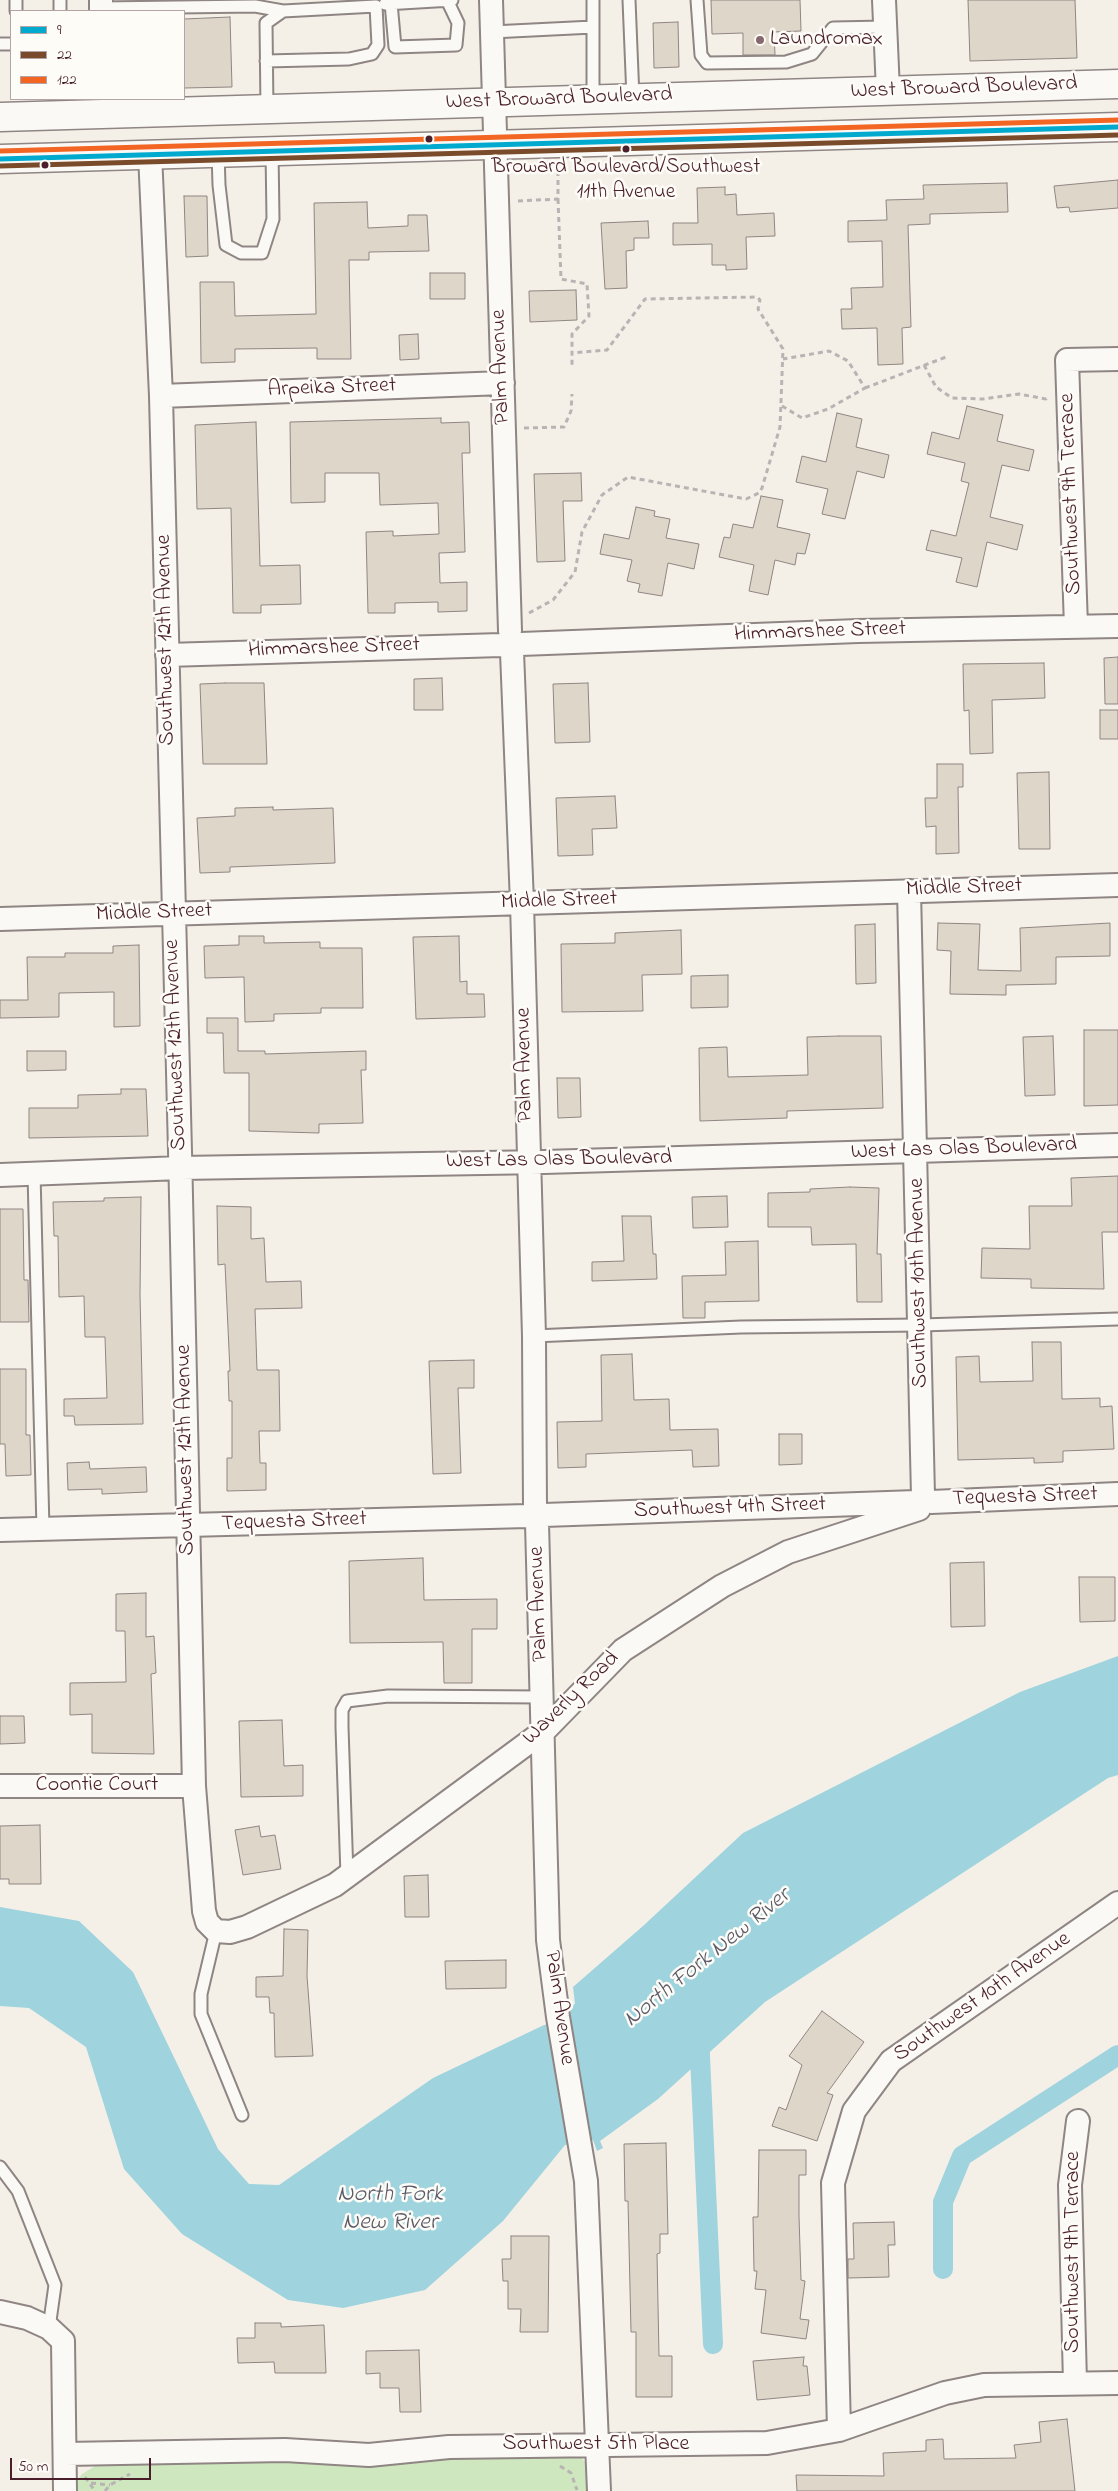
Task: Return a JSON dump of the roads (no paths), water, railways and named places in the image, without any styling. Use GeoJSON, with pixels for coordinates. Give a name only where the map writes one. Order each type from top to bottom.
{"type":"FeatureCollection","features":[{"type":"Feature","properties":{"kind":"main road","name":"West Broward Boulevard"},"geometry":{"type":"LineString","coordinates":[[0,117],[103,106],[267,109],[1118,84]]}},
{"type":"Feature","properties":{"kind":"main road","name":"West Broward Boulevard"},"geometry":{"type":"LineString","coordinates":[[0,159],[1118,126]]}},
{"type":"Feature","properties":{"kind":"street","name":"Palm Avenue"},"geometry":{"type":"LineString","coordinates":[[491,0],[511,643],[522,903],[548,1940],[558,2017],[586,2181],[599,2491]]}},
{"type":"Feature","properties":{"kind":"street"},"geometry":{"type":"LineString","coordinates":[[884,0],[888,91]]}},
{"type":"Feature","properties":{"kind":"street","name":"Southwest 12th Avenue"},"geometry":{"type":"LineString","coordinates":[[150,154],[161,396],[181,1168],[194,1786],[204,1910],[207,1922],[216,1931]]}},
{"type":"Feature","properties":{"kind":"street","name":"Southwest 9th Terrace"},"geometry":{"type":"LineString","coordinates":[[1076,627],[1067,360],[1118,359]]}},
{"type":"Feature","properties":{"kind":"street","name":"Arpeika Street"},"geometry":{"type":"LineString","coordinates":[[161,396],[503,383]]}},
{"type":"Feature","properties":{"kind":"street","name":"Himmarshee Street"},"geometry":{"type":"LineString","coordinates":[[167,655],[858,631],[1118,626]]}},
{"type":"Feature","properties":{"kind":"street","name":"Middle Street"},"geometry":{"type":"LineString","coordinates":[[0,919],[1118,885]]}},
{"type":"Feature","properties":{"kind":"street","name":"Southwest 10th Avenue"},"geometry":{"type":"LineString","coordinates":[[909,891],[921,1325],[923,1502]]}},
{"type":"Feature","properties":{"kind":"street","name":"West Las Olas Boulevard"},"geometry":{"type":"LineString","coordinates":[[0,1176],[181,1168],[528,1162],[1118,1145]]}},
{"type":"Feature","properties":{"kind":"street","name":"Tequesta Street"},"geometry":{"type":"LineString","coordinates":[[923,1502],[1118,1494]]}},
{"type":"Feature","properties":{"kind":"street","name":"Southwest 4th Street"},"geometry":{"type":"LineString","coordinates":[[536,1516],[923,1502]]}},
{"type":"Feature","properties":{"kind":"street","name":"Waverly Road"},"geometry":{"type":"LineString","coordinates":[[216,1931],[230,1932],[247,1926],[322,1893],[347,1876],[544,1731],[623,1650],[722,1586],[788,1552],[923,1502]]}},
{"type":"Feature","properties":{"kind":"street","name":"Tequesta Street"},"geometry":{"type":"LineString","coordinates":[[0,1530],[536,1516]]}},
{"type":"Feature","properties":{"kind":"street","name":"Coontie Court"},"geometry":{"type":"LineString","coordinates":[[0,1786],[194,1786]]}},
{"type":"Feature","properties":{"kind":"street","name":"Southwest 10th Avenue"},"geometry":{"type":"LineString","coordinates":[[839,2430],[833,2183],[854,2111],[891,2061],[1118,1903]]}},
{"type":"Feature","properties":{"kind":"street","name":"Southwest 9th Terrace"},"geometry":{"type":"LineString","coordinates":[[1075,2383],[1070,2185],[1078,2121]]}},
{"type":"Feature","properties":{"kind":"street"},"geometry":{"type":"LineString","coordinates":[[0,2312],[27,2318],[50,2328],[62,2341],[66,2454],[65,2491]]}},
{"type":"Feature","properties":{"kind":"street","name":"Southwest 5th Place"},"geometry":{"type":"LineString","coordinates":[[66,2454],[285,2450],[369,2455],[449,2447],[598,2444],[767,2444],[839,2430],[945,2393],[974,2387],[1118,2383]]}},
{"type":"Feature","properties":{"kind":"lane"},"geometry":{"type":"LineString","coordinates":[[391,3],[395,47],[456,45],[458,23],[447,0]]}},
{"type":"Feature","properties":{"kind":"lane"},"geometry":{"type":"LineString","coordinates":[[101,6],[255,6],[283,11],[452,0]]}},
{"type":"Feature","properties":{"kind":"lane"},"geometry":{"type":"LineString","coordinates":[[593,0],[593,99]]}},
{"type":"Feature","properties":{"kind":"lane"},"geometry":{"type":"LineString","coordinates":[[629,0],[633,98]]}},
{"type":"Feature","properties":{"kind":"lane"},"geometry":{"type":"LineString","coordinates":[[697,0],[701,55],[707,63],[786,62],[812,54],[833,28],[885,28]]}},
{"type":"Feature","properties":{"kind":"lane"},"geometry":{"type":"LineString","coordinates":[[266,61],[349,59],[372,54],[378,45],[376,6]]}},
{"type":"Feature","properties":{"kind":"lane"},"geometry":{"type":"LineString","coordinates":[[267,109],[266,23],[283,11]]}},
{"type":"Feature","properties":{"kind":"lane"},"geometry":{"type":"LineString","coordinates":[[492,32],[593,26]]}},
{"type":"Feature","properties":{"kind":"lane"},"geometry":{"type":"LineString","coordinates":[[218,152],[219,185],[226,246],[241,253],[262,253],[274,219],[272,151]]}},
{"type":"Feature","properties":{"kind":"lane"},"geometry":{"type":"LineString","coordinates":[[34,1174],[43,1529]]}},
{"type":"Feature","properties":{"kind":"lane"},"geometry":{"type":"LineString","coordinates":[[534,1336],[741,1327],[921,1325],[1118,1319]]}},
{"type":"Feature","properties":{"kind":"lane"},"geometry":{"type":"LineString","coordinates":[[347,1876],[342,1710],[348,1701],[388,1696],[543,1697]]}},
{"type":"Feature","properties":{"kind":"lane"},"geometry":{"type":"LineString","coordinates":[[216,1931],[201,1994],[201,2014],[242,2115]]}},
{"type":"Feature","properties":{"kind":"lane"},"geometry":{"type":"LineString","coordinates":[[0,2167],[18,2191],[56,2285],[50,2328]]}},
{"type":"Feature","properties":{"kind":"water","name":"North Fork New River"},"geometry":{"type":"Polygon","coordinates":[[[1118,1656],[1118,1775],[1108,1778],[765,2002],[658,2099],[600,2141],[603,2148],[597,2151],[593,2140],[565,2145],[503,2221],[425,2290],[343,2308],[288,2300],[182,2234],[124,2169],[86,2047],[29,2008],[0,2006],[0,1907],[79,1921],[133,1972],[218,2149],[249,2184],[279,2185],[433,2078],[544,2025],[571,2019],[570,2006],[575,2004],[573,1987],[643,1926],[743,1833],[1020,1692],[1118,1656]]]}},
{"type":"Feature","properties":{"kind":"waterway"},"geometry":{"type":"LineString","coordinates":[[699,2034],[713,2344]]}},
{"type":"Feature","properties":{"kind":"waterway"},"geometry":{"type":"LineString","coordinates":[[943,2269],[943,2202],[962,2156],[1118,2055]]}},
{"type":"Feature","properties":{"kind":"place","name":"Laundromax"},"geometry":{"type":"Point","coordinates":[760,40]}},
{"type":"Feature","properties":{"kind":"place","name":"Broward Boulevard/Southwest 11th Avenue"},"geometry":{"type":"Point","coordinates":[626,149]}}]}
